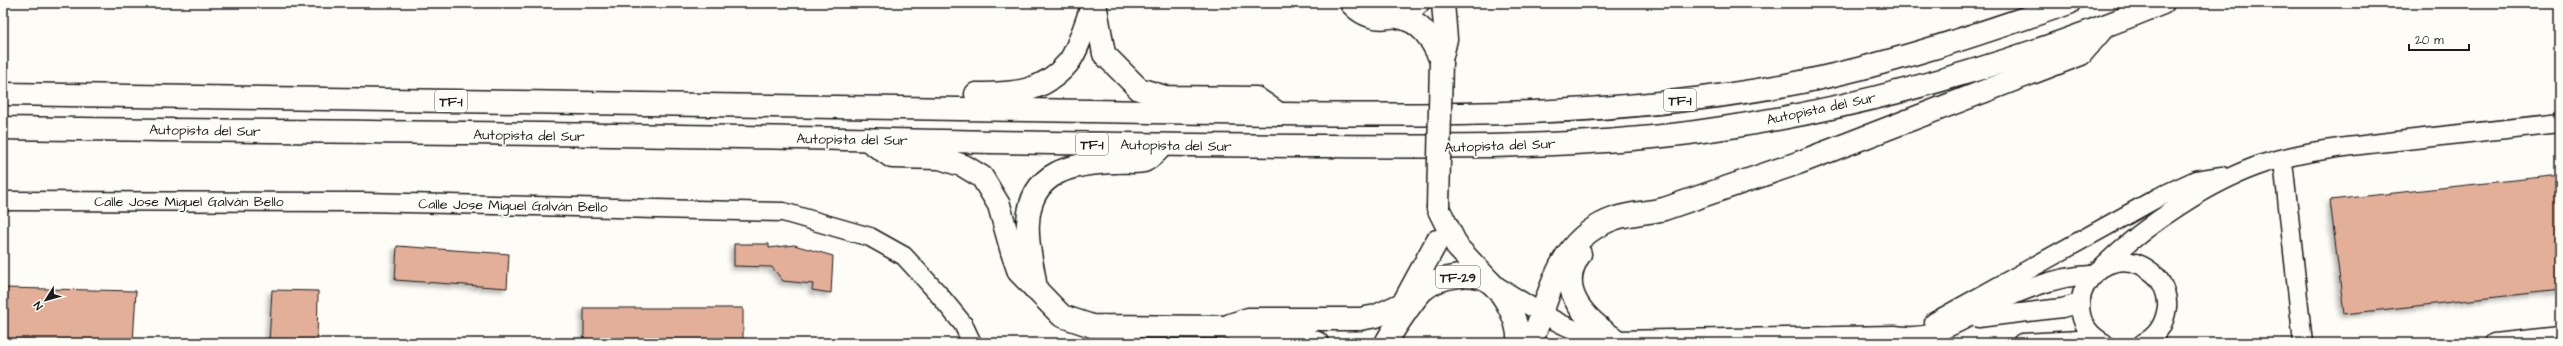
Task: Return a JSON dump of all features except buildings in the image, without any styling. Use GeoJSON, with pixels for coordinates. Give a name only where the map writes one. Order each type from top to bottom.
{"type":"FeatureCollection","features":[{"type":"Feature","properties":{"kind":"main road"},"geometry":{"type":"LineString","coordinates":[[899,108],[919,93],[1005,94],[1039,88],[1069,62],[1094,3]]}},
{"type":"Feature","properties":{"kind":"main road"},"geometry":{"type":"LineString","coordinates":[[1094,3],[1104,54],[1139,89],[1166,97],[1256,98],[1279,114]]}},
{"type":"Feature","properties":{"kind":"main road"},"geometry":{"type":"LineString","coordinates":[[1351,3],[1368,15],[1383,18],[1397,17],[1410,19],[1421,27],[1429,36],[1441,60]]}},
{"type":"Feature","properties":{"kind":"main road"},"geometry":{"type":"LineString","coordinates":[[1397,17],[1411,10],[1418,3]]}},
{"type":"Feature","properties":{"kind":"main road"},"geometry":{"type":"LineString","coordinates":[[1422,291],[1437,241],[1441,60],[1446,39],[1443,3]]}},
{"type":"Feature","properties":{"kind":"main road","name":"TF-1"},"geometry":{"type":"LineString","coordinates":[[3,94],[1417,116],[1552,113],[1673,101],[1786,85],[1884,62],[1976,36],[2069,3]]}},
{"type":"Feature","properties":{"kind":"main road","name":"Autopista del Sur"},"geometry":{"type":"LineString","coordinates":[[3,128],[866,139],[1163,145],[1477,147],[1581,143],[1689,133],[1837,108],[1978,69],[2104,27],[2162,3]]}},
{"type":"Feature","properties":{"kind":"main road"},"geometry":{"type":"LineString","coordinates":[[1616,340],[1594,325],[1583,313],[1572,291],[1572,270],[1576,259],[1591,241],[1635,222],[1648,213],[1798,162],[2081,54],[2104,27]]}},
{"type":"Feature","properties":{"kind":"main road"},"geometry":{"type":"LineString","coordinates":[[866,139],[892,157],[940,158],[964,166],[982,177],[999,205],[1019,272],[1062,316],[1092,326],[1226,327],[1252,334],[1290,341],[1301,337],[1317,343]]}},
{"type":"Feature","properties":{"kind":"main road"},"geometry":{"type":"LineString","coordinates":[[1036,290],[1027,225],[1034,199],[1043,184],[1058,170],[1072,166],[1087,163],[1144,161],[1163,145]]}},
{"type":"Feature","properties":{"kind":"main road"},"geometry":{"type":"LineString","coordinates":[[1438,208],[1458,248],[1491,283]]}},
{"type":"Feature","properties":{"kind":"main road"},"geometry":{"type":"LineString","coordinates":[[1531,343],[1560,266],[1568,251],[1580,236],[1597,225],[1618,217],[1634,213],[1648,213]]}},
{"type":"Feature","properties":{"kind":"main road"},"geometry":{"type":"LineString","coordinates":[[1388,340],[1394,321],[1437,241]]}},
{"type":"Feature","properties":{"kind":"main road","name":"TF-29"},"geometry":{"type":"LineString","coordinates":[[1388,340],[1422,291],[1450,277],[1474,277],[1491,283],[1508,304],[1515,321],[1518,343]]}},
{"type":"Feature","properties":{"kind":"main road"},"geometry":{"type":"LineString","coordinates":[[1226,327],[1248,319],[1360,319],[1376,316],[1404,303]]}},
{"type":"Feature","properties":{"kind":"street"},"geometry":{"type":"LineString","coordinates":[[1894,335],[1940,319],[2176,189],[2208,177],[2240,179],[2286,157],[2327,150],[2560,123]]}},
{"type":"Feature","properties":{"kind":"street"},"geometry":{"type":"LineString","coordinates":[[2101,341],[2088,329],[2082,316],[2080,303],[2084,288],[2097,271],[2125,244],[2204,191],[2240,179],[2284,170],[2327,150]]}},
{"type":"Feature","properties":{"kind":"street"},"geometry":{"type":"LineString","coordinates":[[2284,170],[2303,343]]}},
{"type":"Feature","properties":{"kind":"street","name":"Calle Jose Miguel Galván Bello"},"geometry":{"type":"LineString","coordinates":[[3,201],[363,202],[783,212],[870,237],[904,256],[954,313],[972,343]]}},
{"type":"Feature","properties":{"kind":"street"},"geometry":{"type":"LineString","coordinates":[[1491,283],[1542,314],[1580,334],[1616,340],[1894,335],[1912,338],[1924,336],[1962,321],[1977,312],[2059,278],[2097,271],[2125,262],[2147,268],[2158,278],[2165,291],[2167,304],[2165,318],[2159,331],[2143,343]]}},
{"type":"Feature","properties":{"kind":"street"},"geometry":{"type":"LineString","coordinates":[[1962,321],[2062,308],[2080,303]]}},
{"type":"Feature","properties":{"kind":"street"},"geometry":{"type":"LineString","coordinates":[[2494,343],[2560,336]]}},
{"type":"Feature","properties":{"kind":"street"},"geometry":{"type":"LineString","coordinates":[[2022,343],[2101,341]]}}]}
